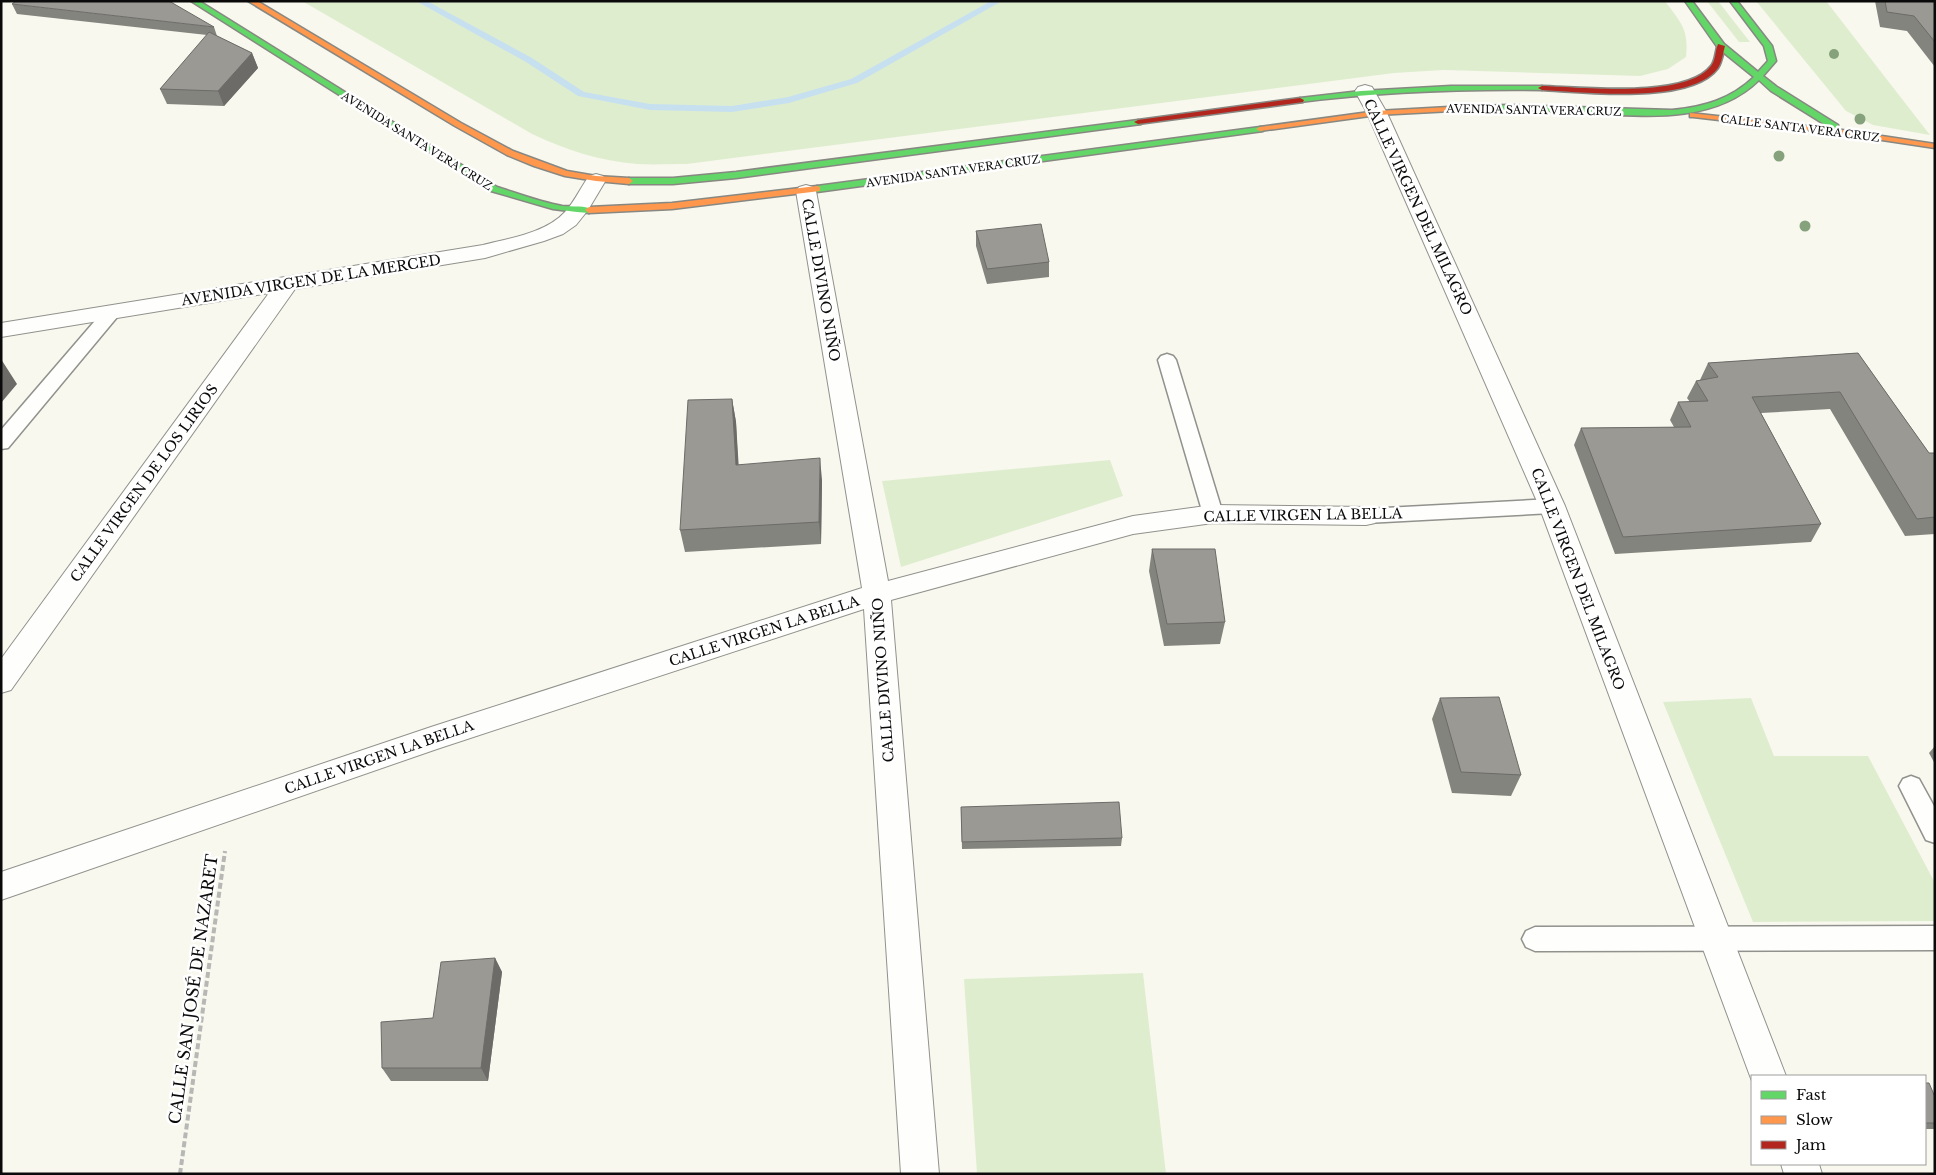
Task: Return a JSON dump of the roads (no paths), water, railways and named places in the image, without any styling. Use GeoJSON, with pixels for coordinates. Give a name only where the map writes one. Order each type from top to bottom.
{"type":"FeatureCollection","features":[{"type":"Feature","properties":{"kind":"main road","name":"AVENIDA SANTA VERA CRUZ"},"geometry":{"type":"LineString","coordinates":[[194,1],[494,189],[534,202],[577,210],[672,206],[806,191],[1371,102],[1428,87],[1478,86],[1657,91],[1695,82],[1714,68],[1721,46]]}},
{"type":"Feature","properties":{"kind":"main road","name":"AVENIDA SANTA VERA CRUZ"},"geometry":{"type":"LineString","coordinates":[[251,1],[505,152],[574,177],[596,180],[640,181],[708,177],[954,147],[1371,102],[1665,113],[1712,106],[1738,94],[1759,78]]}},
{"type":"Feature","properties":{"kind":"main road"},"geometry":{"type":"LineString","coordinates":[[1688,1],[1721,46],[1774,89],[1842,132]]}},
{"type":"Feature","properties":{"kind":"main road"},"geometry":{"type":"LineString","coordinates":[[1733,1],[1768,46],[1772,61],[1759,78]]}},
{"type":"Feature","properties":{"kind":"main road","name":"CALLE SANTA VERA CRUZ"},"geometry":{"type":"LineString","coordinates":[[1665,113],[1735,118],[1935,146]]}},
{"type":"Feature","properties":{"kind":"street","name":"CALLE VIRGEN DEL MILAGRO"},"geometry":{"type":"LineString","coordinates":[[1371,102],[1552,506],[1768,1075]]}},
{"type":"Feature","properties":{"kind":"street","name":"AVENIDA VIRGEN DE LA MERCED"},"geometry":{"type":"LineString","coordinates":[[1,330],[485,252],[527,239],[564,224],[577,210],[596,180]]}},
{"type":"Feature","properties":{"kind":"street","name":"CALLE DIVINO NIÑO"},"geometry":{"type":"LineString","coordinates":[[806,191],[877,594],[920,1174]]}},
{"type":"Feature","properties":{"kind":"street","name":"CALLE VIRGEN DE LOS LIRIOS"},"geometry":{"type":"LineString","coordinates":[[1,682],[287,284]]}},
{"type":"Feature","properties":{"kind":"street","name":"CALLE VIRGEN LA BELLA"},"geometry":{"type":"LineString","coordinates":[[1,886],[431,739],[877,594],[1133,525],[1213,514],[1366,516]]}},
{"type":"Feature","properties":{"kind":"lane"},"geometry":{"type":"LineString","coordinates":[[1,443],[112,312]]}},
{"type":"Feature","properties":{"kind":"lane"},"geometry":{"type":"LineString","coordinates":[[1167,360],[1213,514]]}},
{"type":"Feature","properties":{"kind":"lane","name":"CALLE VIRGEN LA BELLA"},"geometry":{"type":"LineString","coordinates":[[1366,516],[1552,506]]}},
{"type":"Feature","properties":{"kind":"lane"},"geometry":{"type":"LineString","coordinates":[[1911,786],[1935,832]]}},
{"type":"Feature","properties":{"kind":"lane"},"geometry":{"type":"LineString","coordinates":[[1535,939],[1935,938]]}},
{"type":"Feature","properties":{"kind":"waterway"},"geometry":{"type":"LineString","coordinates":[[420,1],[529,60],[581,94],[650,107],[732,109],[789,100],[854,81],[998,1]]}}]}
